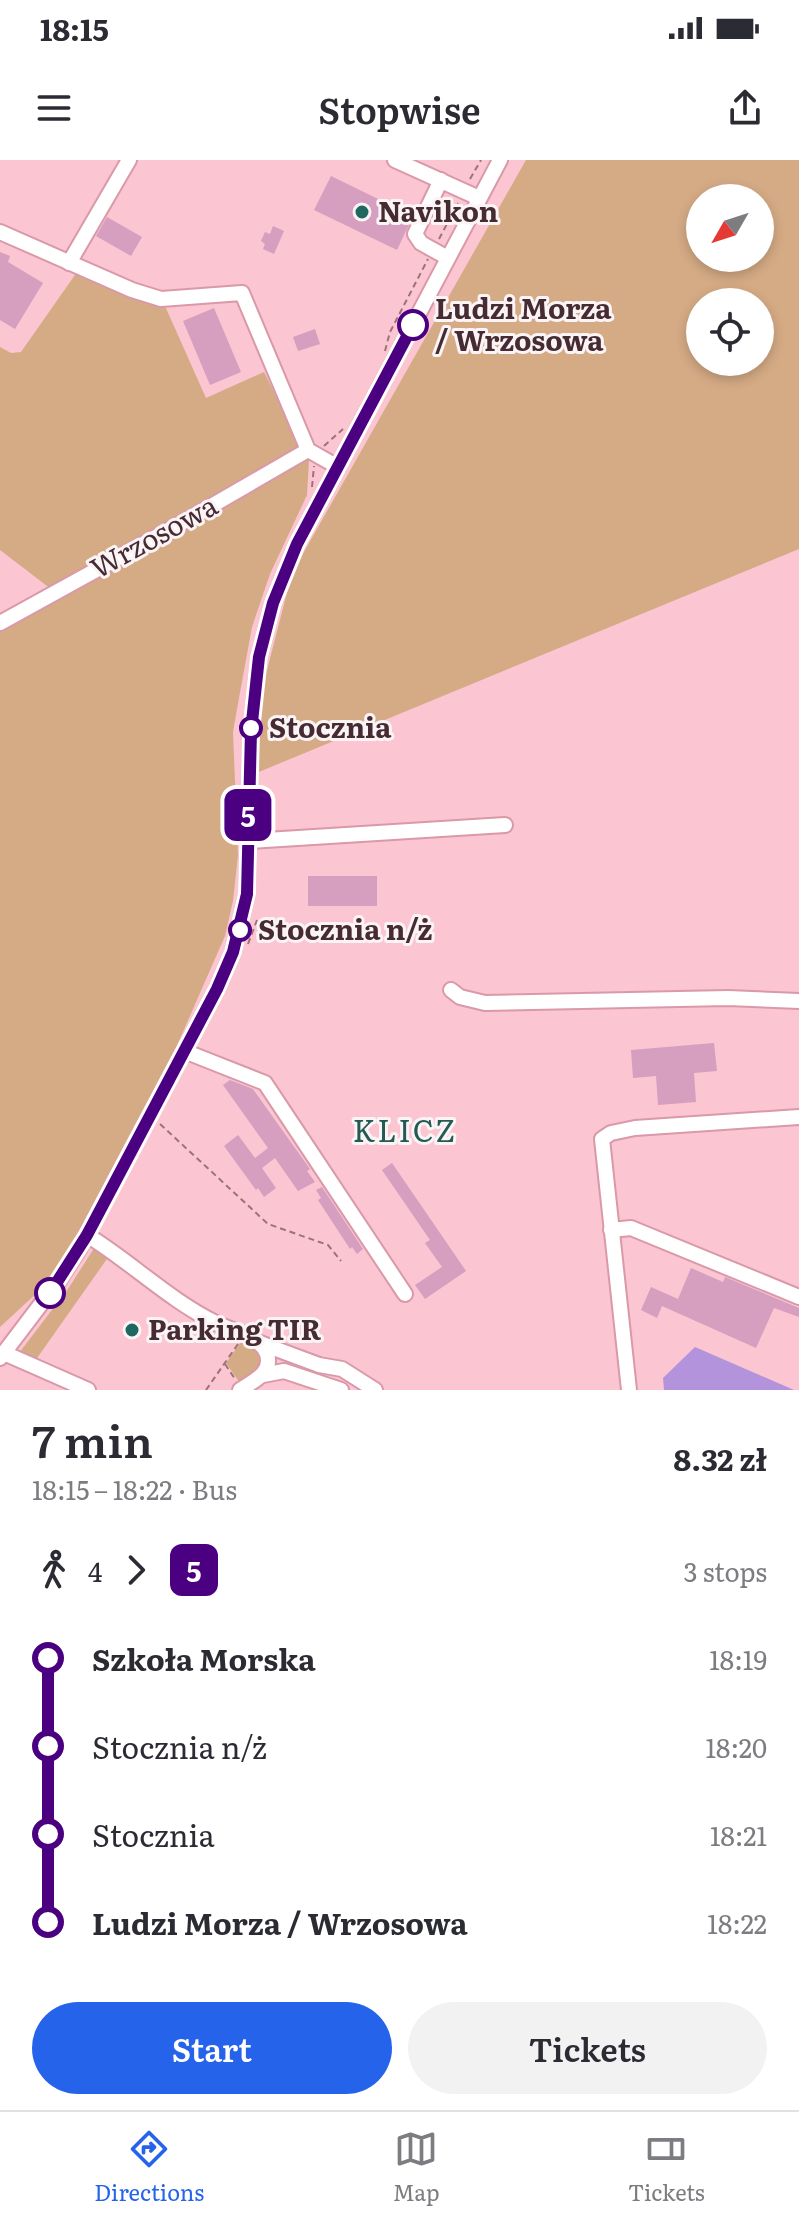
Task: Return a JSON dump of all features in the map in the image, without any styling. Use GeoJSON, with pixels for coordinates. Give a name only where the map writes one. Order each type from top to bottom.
{"type":"FeatureCollection","features":[{"type":"Feature","properties":{"kind":"street"},"geometry":{"type":"LineString","coordinates":[[69,263],[129,160]]}},
{"type":"Feature","properties":{"kind":"street"},"geometry":{"type":"LineString","coordinates":[[395,160],[479,198]]}},
{"type":"Feature","properties":{"kind":"street"},"geometry":{"type":"LineString","coordinates":[[88,1390],[2,1356],[60,1279],[87,1235],[222,978],[241,928],[247,894],[251,731],[265,630],[287,566],[500,160]]}},
{"type":"Feature","properties":{"kind":"street"},"geometry":{"type":"LineString","coordinates":[[441,180],[415,234],[421,243],[448,258]]}},
{"type":"Feature","properties":{"kind":"street"},"geometry":{"type":"LineString","coordinates":[[0,232],[132,290],[161,299],[242,293],[313,453],[338,467]]}},
{"type":"Feature","properties":{"kind":"street","name":"Wrzosowa"},"geometry":{"type":"LineString","coordinates":[[0,623],[313,453]]}},
{"type":"Feature","properties":{"kind":"street"},"geometry":{"type":"LineString","coordinates":[[249,841],[505,825]]}},
{"type":"Feature","properties":{"kind":"street"},"geometry":{"type":"LineString","coordinates":[[451,990],[460,997],[485,1003],[728,998],[799,1001]]}},
{"type":"Feature","properties":{"kind":"street"},"geometry":{"type":"LineString","coordinates":[[184,1051],[265,1083],[405,1294]]}},
{"type":"Feature","properties":{"kind":"street"},"geometry":{"type":"LineString","coordinates":[[629,1390],[602,1139],[611,1133],[635,1128],[799,1117]]}},
{"type":"Feature","properties":{"kind":"street"},"geometry":{"type":"LineString","coordinates":[[611,1230],[631,1228],[799,1297]]}},
{"type":"Feature","properties":{"kind":"street"},"geometry":{"type":"LineString","coordinates":[[87,1235],[212,1322],[319,1365],[342,1369],[370,1388]]}},
{"type":"Feature","properties":{"kind":"street"},"geometry":{"type":"LineString","coordinates":[[260,1342],[269,1363],[263,1375]]}},
{"type":"Feature","properties":{"kind":"street"},"geometry":{"type":"LineString","coordinates":[[241,1390],[263,1375],[284,1371],[319,1386],[341,1390]]}},
{"type":"Feature","properties":{"kind":"path"},"geometry":{"type":"LineString","coordinates":[[384,356],[390,332],[481,160]]}},
{"type":"Feature","properties":{"kind":"path"},"geometry":{"type":"LineString","coordinates":[[312,493],[313,453],[344,428]]}},
{"type":"Feature","properties":{"kind":"path"},"geometry":{"type":"LineString","coordinates":[[151,1115],[268,1224],[328,1245],[341,1261]]}},
{"type":"Feature","properties":{"kind":"path"},"geometry":{"type":"LineString","coordinates":[[206,1390],[238,1343]]}},
{"type":"Feature","properties":{"kind":"path"},"geometry":{"type":"LineString","coordinates":[[224,1363],[241,1390]]}},
{"type":"Feature","properties":{"kind":"shaded area"},"geometry":{"type":"Polygon","coordinates":[[[526,160],[799,160],[799,549],[249,776],[265,678],[292,573],[526,160]]]}},
{"type":"Feature","properties":{"kind":"shaded area"},"geometry":{"type":"Polygon","coordinates":[[[77,272],[119,291],[165,306],[206,398],[264,372],[309,461],[307,495],[270,574],[252,627],[233,732],[238,855],[225,936],[175,1050],[72,1244],[39,1291],[0,1327],[0,617],[51,589],[0,550],[0,347],[11,353],[21,352],[77,272]]]}},
{"type":"Feature","properties":{"kind":"shaded area"},"geometry":{"type":"Polygon","coordinates":[[[99,1249],[109,1256],[35,1361],[19,1353],[68,1289],[93,1250],[99,1249]]]}},
{"type":"Feature","properties":{"kind":"shaded area"},"geometry":{"type":"Polygon","coordinates":[[[239,1339],[254,1346],[264,1358],[259,1369],[240,1383],[226,1363],[240,1343],[239,1339]]]}},
{"type":"Feature","properties":{"kind":"shaded area"},"geometry":{"type":"Polygon","coordinates":[[[695,1347],[794,1390],[664,1390],[663,1378],[695,1347]]]}},
{"type":"Feature","properties":{"kind":"building","name":"Navikon"},"geometry":{"type":"Polygon","coordinates":[[[331,176],[413,216],[397,250],[314,210],[331,176]]]}},
{"type":"Feature","properties":{"kind":"building"},"geometry":{"type":"Polygon","coordinates":[[[107,217],[142,237],[131,256],[96,236],[107,217]]]}},
{"type":"Feature","properties":{"kind":"building"},"geometry":{"type":"Polygon","coordinates":[[[273,226],[284,231],[274,254],[263,249],[265,244],[261,241],[265,232],[270,234],[273,226]]]}},
{"type":"Feature","properties":{"kind":"building"},"geometry":{"type":"Polygon","coordinates":[[[0,252],[10,256],[8,262],[43,283],[15,329],[0,320],[0,252]]]}},
{"type":"Feature","properties":{"kind":"building"},"geometry":{"type":"Polygon","coordinates":[[[214,308],[241,372],[210,385],[183,321],[214,308]]]}},
{"type":"Feature","properties":{"kind":"building"},"geometry":{"type":"Polygon","coordinates":[[[315,329],[320,344],[298,351],[293,337],[315,329]]]}},
{"type":"Feature","properties":{"kind":"building"},"geometry":{"type":"Polygon","coordinates":[[[308,876],[377,876],[377,906],[308,906],[308,876]]]}},
{"type":"Feature","properties":{"kind":"building"},"geometry":{"type":"Polygon","coordinates":[[[714,1043],[717,1071],[694,1073],[696,1102],[658,1105],[656,1076],[633,1078],[631,1050],[714,1043]]]}},
{"type":"Feature","properties":{"kind":"building"},"geometry":{"type":"Polygon","coordinates":[[[230,1080],[253,1089],[310,1169],[307,1171],[315,1182],[298,1191],[275,1158],[262,1168],[276,1188],[264,1197],[258,1188],[256,1190],[224,1146],[238,1135],[255,1158],[268,1148],[223,1085],[230,1080]]]}},
{"type":"Feature","properties":{"kind":"building"},"geometry":{"type":"Polygon","coordinates":[[[392,1163],[466,1271],[425,1299],[415,1285],[442,1267],[425,1243],[430,1240],[382,1170],[392,1163]]]}},
{"type":"Feature","properties":{"kind":"building"},"geometry":{"type":"Polygon","coordinates":[[[322,1187],[363,1249],[357,1254],[352,1247],[350,1249],[318,1200],[321,1198],[316,1190],[322,1187]]]}},
{"type":"Feature","properties":{"kind":"building"},"geometry":{"type":"Polygon","coordinates":[[[691,1268],[723,1282],[725,1277],[799,1308],[799,1317],[774,1308],[756,1348],[662,1306],[657,1318],[641,1310],[651,1287],[678,1299],[691,1268]]]}},
{"type":"Feature","properties":{"kind":"bus line","name":"5"},"geometry":{"type":"LineString","coordinates":[[50,1293],[87,1235],[217,989],[233,952],[241,928],[250,868],[248,785],[251,731],[265,630],[282,577],[297,544],[413,325]]}},
{"type":"Feature","properties":{"kind":"place","name":"Navikon"},"geometry":{"type":"Point","coordinates":[362,212]}},
{"type":"Feature","properties":{"kind":"place","name":"Ludzi Morza / Wrzosowa"},"geometry":{"type":"Point","coordinates":[413,325]}},
{"type":"Feature","properties":{"kind":"place","name":"Stocznia"},"geometry":{"type":"Point","coordinates":[251,728]}},
{"type":"Feature","properties":{"kind":"place","name":"Stocznia n/ż"},"geometry":{"type":"Point","coordinates":[240,930]}},
{"type":"Feature","properties":{"kind":"place","name":"Parking TIR"},"geometry":{"type":"Point","coordinates":[132,1330]}},
{"type":"Feature","properties":{"kind":"district","name":"KLICZ"},"geometry":{"type":"Point","coordinates":[405,1132]}}]}
